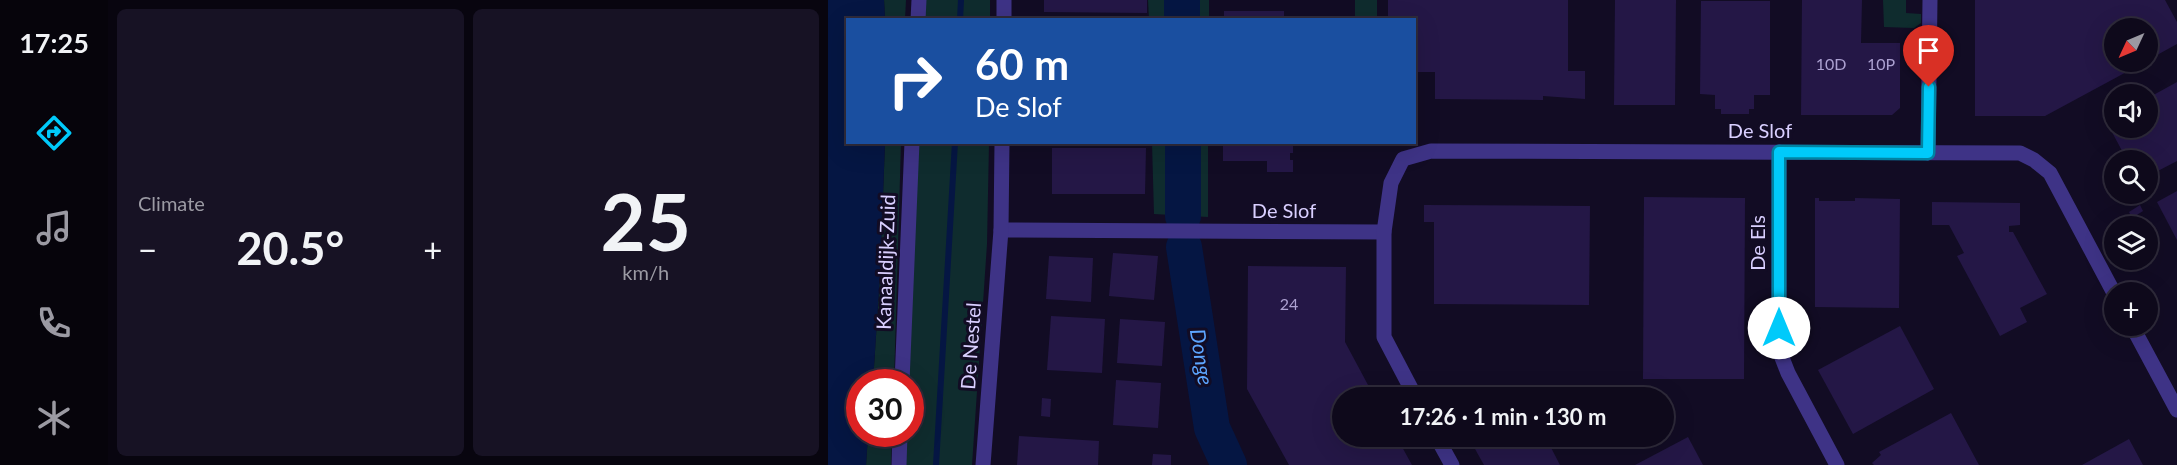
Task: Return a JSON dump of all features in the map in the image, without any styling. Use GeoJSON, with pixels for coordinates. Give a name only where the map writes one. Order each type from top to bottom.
{"type":"FeatureCollection","features":[{"type":"Feature","properties":{"kind":"street"},"geometry":{"type":"LineString","coordinates":[[918,18],[919,0]]}},
{"type":"Feature","properties":{"kind":"street"},"geometry":{"type":"LineString","coordinates":[[1004,0],[1004,18]]}},
{"type":"Feature","properties":{"kind":"street"},"geometry":{"type":"LineString","coordinates":[[1928,153],[1930,0]]}},
{"type":"Feature","properties":{"kind":"street","name":"Kanaaldijk-Zuid"},"geometry":{"type":"LineString","coordinates":[[903,369],[912,144]]}},
{"type":"Feature","properties":{"kind":"street","name":"De Nestel"},"geometry":{"type":"LineString","coordinates":[[983,465],[1001,230],[1002,144]]}},
{"type":"Feature","properties":{"kind":"street","name":"De Slof"},"geometry":{"type":"LineString","coordinates":[[1410,387],[1384,337],[1384,232],[1391,183],[1403,159],[1431,151],[2020,153],[2034,160],[2050,173],[2108,282]]}},
{"type":"Feature","properties":{"kind":"street","name":"De Els"},"geometry":{"type":"LineString","coordinates":[[1779,152],[1779,350],[1788,373],[1837,465]]}},
{"type":"Feature","properties":{"kind":"street","name":"De Slof"},"geometry":{"type":"LineString","coordinates":[[1001,230],[1384,232]]}},
{"type":"Feature","properties":{"kind":"street"},"geometry":{"type":"LineString","coordinates":[[2137,336],[2177,410]]}},
{"type":"Feature","properties":{"kind":"street"},"geometry":{"type":"LineString","coordinates":[[899,465],[900,447]]}},
{"type":"Feature","properties":{"kind":"street"},"geometry":{"type":"LineString","coordinates":[[1443,447],[1452,465]]}},
{"type":"Feature","properties":{"kind":"green space"},"geometry":{"type":"Polygon","coordinates":[[[884,0],[906,0],[905,18],[885,18],[884,0]]]}},
{"type":"Feature","properties":{"kind":"green space"},"geometry":{"type":"Polygon","coordinates":[[[925,0],[990,0],[990,18],[924,18],[925,0]]]}},
{"type":"Feature","properties":{"kind":"green space"},"geometry":{"type":"Polygon","coordinates":[[[1148,0],[1209,0],[1209,18],[1149,18],[1148,0]]]}},
{"type":"Feature","properties":{"kind":"green space"},"geometry":{"type":"Polygon","coordinates":[[[1355,0],[1377,0],[1377,18],[1355,18],[1355,0]]]}},
{"type":"Feature","properties":{"kind":"green space"},"geometry":{"type":"Polygon","coordinates":[[[1883,0],[1906,0],[1906,13],[1921,14],[1921,23],[1914,28],[1884,27],[1883,0]]]}},
{"type":"Feature","properties":{"kind":"green space"},"geometry":{"type":"Polygon","coordinates":[[[885,144],[901,144],[894,369],[874,369],[885,144]]]}},
{"type":"Feature","properties":{"kind":"green space"},"geometry":{"type":"Polygon","coordinates":[[[918,144],[989,144],[987,244],[972,465],[902,465],[903,447],[924,447],[924,369],[907,369],[918,144]]]}},
{"type":"Feature","properties":{"kind":"green space"},"geometry":{"type":"Polygon","coordinates":[[[1152,144],[1208,144],[1208,217],[1154,214],[1152,144]]]}},
{"type":"Feature","properties":{"kind":"green space"},"geometry":{"type":"Polygon","coordinates":[[[867,447],[892,447],[891,465],[866,465],[867,447]]]}},
{"type":"Feature","properties":{"kind":"water"},"geometry":{"type":"Polygon","coordinates":[[[828,0],[884,0],[885,18],[846,18],[846,144],[885,144],[874,369],[846,369],[846,447],[867,447],[866,465],[828,465],[828,0]]]}},
{"type":"Feature","properties":{"kind":"building"},"geometry":{"type":"Polygon","coordinates":[[[1044,0],[1147,0],[1147,13],[1044,12],[1044,0]]]}},
{"type":"Feature","properties":{"kind":"building"},"geometry":{"type":"Polygon","coordinates":[[[1388,0],[1568,0],[1568,71],[1585,71],[1585,99],[1543,96],[1543,100],[1435,99],[1435,72],[1416,72],[1416,18],[1388,18],[1388,0]]]}},
{"type":"Feature","properties":{"kind":"building"},"geometry":{"type":"Polygon","coordinates":[[[1615,0],[1676,0],[1675,105],[1614,105],[1615,0]]]}},
{"type":"Feature","properties":{"kind":"building"},"geometry":{"type":"Polygon","coordinates":[[[1802,0],[1862,0],[1861,43],[1900,43],[1900,108],[1892,115],[1801,115],[1802,0]]]}},
{"type":"Feature","properties":{"kind":"building"},"geometry":{"type":"Polygon","coordinates":[[[1975,0],[2165,0],[2177,22],[2177,44],[2158,54],[2158,18],[2104,18],[2104,72],[2126,72],[2045,116],[1975,116],[1975,0]]]}},
{"type":"Feature","properties":{"kind":"building"},"geometry":{"type":"Polygon","coordinates":[[[1701,1],[1770,1],[1770,95],[1754,95],[1754,109],[1749,109],[1749,114],[1721,114],[1721,109],[1715,109],[1715,95],[1700,94],[1701,1]]]}},
{"type":"Feature","properties":{"kind":"building"},"geometry":{"type":"Polygon","coordinates":[[[1224,11],[1284,11],[1284,18],[1224,18],[1224,11]]]}},
{"type":"Feature","properties":{"kind":"building"},"geometry":{"type":"Polygon","coordinates":[[[2177,82],[2177,161],[2158,171],[2158,150],[2122,150],[2115,138],[2158,138],[2158,92],[2177,82]]]}},
{"type":"Feature","properties":{"kind":"building"},"geometry":{"type":"Polygon","coordinates":[[[1223,144],[1293,144],[1290,160],[1293,160],[1293,172],[1267,172],[1267,161],[1223,161],[1223,144]]]}},
{"type":"Feature","properties":{"kind":"building"},"geometry":{"type":"Polygon","coordinates":[[[1052,148],[1146,148],[1145,194],[1052,194],[1052,148]]]}},
{"type":"Feature","properties":{"kind":"building"},"geometry":{"type":"Polygon","coordinates":[[[2177,191],[2177,240],[2158,204],[2158,201],[2177,191]]]}},
{"type":"Feature","properties":{"kind":"building"},"geometry":{"type":"Polygon","coordinates":[[[1644,197],[1745,198],[1744,379],[1643,379],[1644,197]]]}},
{"type":"Feature","properties":{"kind":"building"},"geometry":{"type":"Polygon","coordinates":[[[1815,198],[1819,198],[1819,201],[1855,201],[1855,198],[1900,199],[1899,308],[1815,307],[1815,198]]]}},
{"type":"Feature","properties":{"kind":"building"},"geometry":{"type":"Polygon","coordinates":[[[1932,202],[2020,203],[2020,225],[2009,226],[2009,232],[2013,232],[2047,294],[2020,308],[2027,322],[2000,336],[1957,256],[1964,253],[1949,225],[1932,225],[1932,202]]]}},
{"type":"Feature","properties":{"kind":"building"},"geometry":{"type":"Polygon","coordinates":[[[1424,205],[1590,206],[1589,305],[1434,304],[1434,222],[1424,222],[1424,205]]]}},
{"type":"Feature","properties":{"kind":"building"},"geometry":{"type":"Polygon","coordinates":[[[2140,205],[2143,211],[2135,216],[2131,216],[2129,212],[2140,205]]]}},
{"type":"Feature","properties":{"kind":"building"},"geometry":{"type":"Polygon","coordinates":[[[1113,253],[1158,256],[1154,300],[1109,296],[1113,253]]]}},
{"type":"Feature","properties":{"kind":"building"},"geometry":{"type":"Polygon","coordinates":[[[1049,256],[1093,258],[1091,302],[1046,299],[1049,256]]]}},
{"type":"Feature","properties":{"kind":"building"},"geometry":{"type":"Polygon","coordinates":[[[1248,266],[1346,267],[1345,342],[1369,387],[1332,387],[1332,447],[1402,447],[1412,465],[1289,465],[1247,389],[1248,266]]]}},
{"type":"Feature","properties":{"kind":"building"},"geometry":{"type":"Polygon","coordinates":[[[1051,316],[1105,319],[1102,373],[1047,370],[1051,316]]]}},
{"type":"Feature","properties":{"kind":"building"},"geometry":{"type":"Polygon","coordinates":[[[1120,319],[1165,322],[1162,366],[1117,363],[1120,319]]]}},
{"type":"Feature","properties":{"kind":"building"},"geometry":{"type":"Polygon","coordinates":[[[1900,326],[1934,389],[1853,434],[1818,370],[1900,326]]]}},
{"type":"Feature","properties":{"kind":"building"},"geometry":{"type":"Polygon","coordinates":[[[1116,380],[1161,383],[1158,428],[1113,425],[1116,380]]]}},
{"type":"Feature","properties":{"kind":"building"},"geometry":{"type":"Polygon","coordinates":[[[1042,398],[1051,399],[1050,417],[1041,416],[1042,398]]]}},
{"type":"Feature","properties":{"kind":"building"},"geometry":{"type":"Polygon","coordinates":[[[1951,413],[1979,465],[1874,465],[1872,463],[1881,455],[1879,452],[1951,413]]]}},
{"type":"Feature","properties":{"kind":"building"},"geometry":{"type":"Polygon","coordinates":[[[1019,436],[1099,441],[1098,465],[1017,465],[1019,436]]]}},
{"type":"Feature","properties":{"kind":"building"},"geometry":{"type":"Polygon","coordinates":[[[1688,437],[1703,465],[1635,465],[1669,447],[1674,447],[1674,444],[1688,437]]]}},
{"type":"Feature","properties":{"kind":"building"},"geometry":{"type":"Polygon","coordinates":[[[2129,439],[2143,465],[2082,465],[2129,439]]]}},
{"type":"Feature","properties":{"kind":"building"},"geometry":{"type":"Polygon","coordinates":[[[1474,447],[1551,447],[1560,465],[1484,465],[1474,447]]]}},
{"type":"Feature","properties":{"kind":"building"},"geometry":{"type":"Polygon","coordinates":[[[1153,454],[1171,455],[1171,465],[1152,465],[1153,454]]]}},
{"type":"Feature","properties":{"kind":"waterway"},"geometry":{"type":"LineString","coordinates":[[960,18],[961,0]]}},
{"type":"Feature","properties":{"kind":"waterway","name":"Donge"},"geometry":{"type":"LineString","coordinates":[[1182,0],[1182,18]]}},
{"type":"Feature","properties":{"kind":"waterway"},"geometry":{"type":"LineString","coordinates":[[936,465],[955,144]]}},
{"type":"Feature","properties":{"kind":"waterway","name":"Donge"},"geometry":{"type":"LineString","coordinates":[[1183,144],[1183,216]]}},
{"type":"Feature","properties":{"kind":"waterway","name":"Donge"},"geometry":{"type":"LineString","coordinates":[[1184,247],[1212,428],[1229,465]]}},
{"type":"Feature","properties":{"kind":"route"},"geometry":{"type":"LineString","coordinates":[[1779,328],[1779,152],[1928,153],[1929,87]]}}]}
